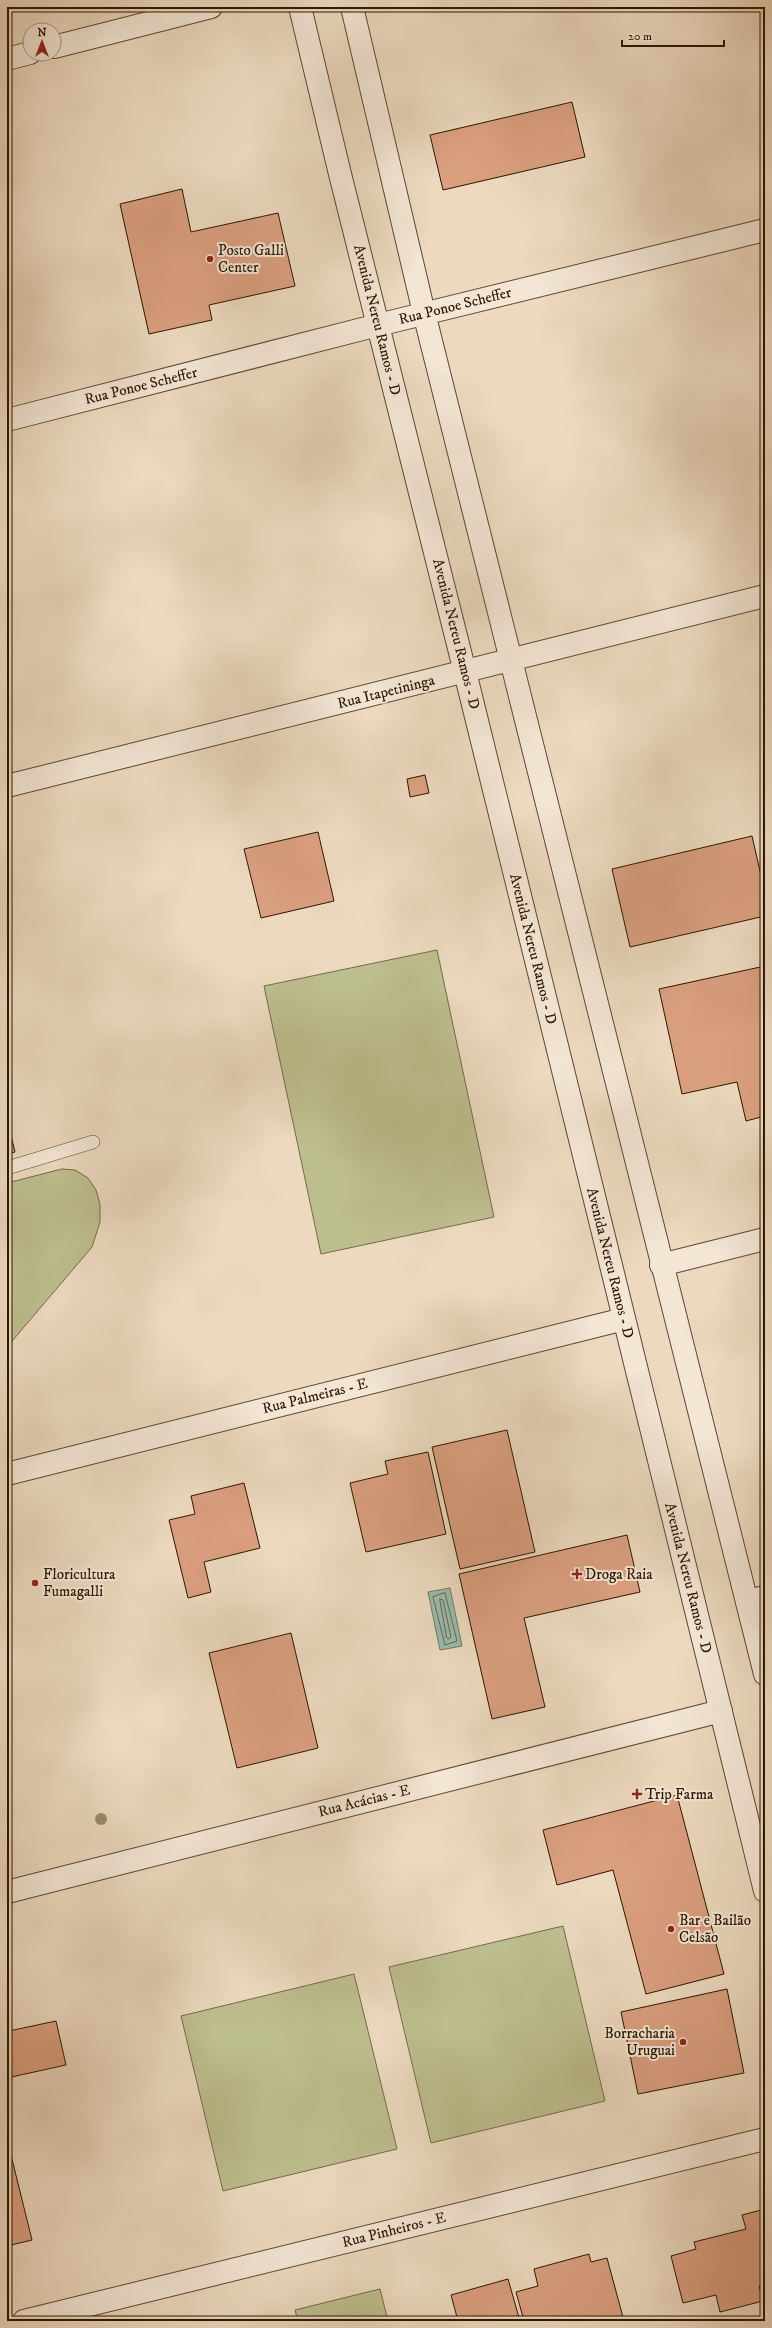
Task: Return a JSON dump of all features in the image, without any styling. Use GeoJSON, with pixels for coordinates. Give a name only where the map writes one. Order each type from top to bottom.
{"type":"FeatureCollection","features":[{"type":"Feature","properties":{"kind":"street"},"geometry":{"type":"LineString","coordinates":[[62,45],[211,7]]}},
{"type":"Feature","properties":{"kind":"street","name":"Avenida Nereu Ramos - D"},"geometry":{"type":"LineString","coordinates":[[300,7],[765,1891]]}},
{"type":"Feature","properties":{"kind":"street"},"geometry":{"type":"LineString","coordinates":[[352,7],[424,313],[661,1265],[756,1599],[765,1674]]}},
{"type":"Feature","properties":{"kind":"street"},"geometry":{"type":"LineString","coordinates":[[7,58],[22,55]]}},
{"type":"Feature","properties":{"kind":"street","name":"Rua Ponoe Scheffer"},"geometry":{"type":"LineString","coordinates":[[7,420],[424,313],[765,230]]}},
{"type":"Feature","properties":{"kind":"street","name":"Rua Itapetininga"},"geometry":{"type":"LineString","coordinates":[[7,786],[765,596]]}},
{"type":"Feature","properties":{"kind":"street"},"geometry":{"type":"LineString","coordinates":[[661,1265],[765,1239]]}},
{"type":"Feature","properties":{"kind":"street","name":"Rua Palmeiras - E"},"geometry":{"type":"LineString","coordinates":[[7,1474],[624,1319]]}},
{"type":"Feature","properties":{"kind":"street","name":"Rua Acácias - E"},"geometry":{"type":"LineString","coordinates":[[7,1892],[721,1711]]}},
{"type":"Feature","properties":{"kind":"street","name":"Rua Pinheiros - E"},"geometry":{"type":"LineString","coordinates":[[24,2321],[765,2140]]}},
{"type":"Feature","properties":{"kind":"lane"},"geometry":{"type":"LineString","coordinates":[[7,1168],[92,1142]]}},
{"type":"Feature","properties":{"kind":"green space"},"geometry":{"type":"Polygon","coordinates":[[[437,950],[494,1217],[321,1254],[264,986],[437,950]]]}},
{"type":"Feature","properties":{"kind":"green space"},"geometry":{"type":"Polygon","coordinates":[[[62,1169],[75,1170],[88,1178],[96,1190],[100,1204],[100,1222],[92,1247],[7,1347],[7,1183],[62,1169]]]}},
{"type":"Feature","properties":{"kind":"green space"},"geometry":{"type":"Polygon","coordinates":[[[563,1926],[605,2101],[431,2143],[389,1967],[563,1926]]]}},
{"type":"Feature","properties":{"kind":"green space"},"geometry":{"type":"Polygon","coordinates":[[[354,1974],[397,2149],[223,2191],[181,2016],[354,1974]]]}},
{"type":"Feature","properties":{"kind":"green space"},"geometry":{"type":"Polygon","coordinates":[[[380,2289],[388,2321],[298,2321],[295,2310],[380,2289]]]}},
{"type":"Feature","properties":{"kind":"water"},"geometry":{"type":"Polygon","coordinates":[[[450,1588],[462,1646],[440,1650],[428,1592],[450,1588]]]}},
{"type":"Feature","properties":{"kind":"building"},"geometry":{"type":"Polygon","coordinates":[[[572,102],[585,157],[443,190],[430,135],[572,102]]]}},
{"type":"Feature","properties":{"kind":"building","name":"Posto Galli Center"},"geometry":{"type":"Polygon","coordinates":[[[182,189],[191,232],[278,213],[295,286],[209,305],[212,320],[149,334],[120,204],[182,189]]]}},
{"type":"Feature","properties":{"kind":"building"},"geometry":{"type":"Polygon","coordinates":[[[425,775],[429,793],[410,797],[407,779],[425,775]]]}},
{"type":"Feature","properties":{"kind":"building"},"geometry":{"type":"Polygon","coordinates":[[[318,832],[334,901],[261,918],[244,849],[318,832]]]}},
{"type":"Feature","properties":{"kind":"building"},"geometry":{"type":"Polygon","coordinates":[[[752,836],[765,893],[765,916],[630,947],[612,869],[752,836]]]}},
{"type":"Feature","properties":{"kind":"building"},"geometry":{"type":"Polygon","coordinates":[[[765,966],[765,1116],[746,1121],[737,1082],[682,1094],[659,989],[765,966]]]}},
{"type":"Feature","properties":{"kind":"building"},"geometry":{"type":"Polygon","coordinates":[[[7,1119],[15,1152],[7,1154],[7,1119]]]}},
{"type":"Feature","properties":{"kind":"building"},"geometry":{"type":"Polygon","coordinates":[[[507,1430],[535,1552],[460,1569],[432,1447],[507,1430]]]}},
{"type":"Feature","properties":{"kind":"building"},"geometry":{"type":"Polygon","coordinates":[[[428,1452],[446,1534],[366,1552],[350,1483],[388,1474],[385,1461],[428,1452]]]}},
{"type":"Feature","properties":{"kind":"building"},"geometry":{"type":"Polygon","coordinates":[[[244,1483],[260,1548],[204,1562],[211,1592],[188,1598],[169,1520],[195,1514],[191,1496],[244,1483]]]}},
{"type":"Feature","properties":{"kind":"building"},"geometry":{"type":"Polygon","coordinates":[[[627,1535],[640,1592],[524,1618],[545,1707],[492,1719],[459,1574],[627,1535]]]}},
{"type":"Feature","properties":{"kind":"building"},"geometry":{"type":"Polygon","coordinates":[[[291,1633],[318,1748],[237,1768],[209,1653],[291,1633]]]}},
{"type":"Feature","properties":{"kind":"building","name":"Bar e Bailão Celsão"},"geometry":{"type":"Polygon","coordinates":[[[677,1795],[724,1974],[646,1994],[613,1870],[557,1885],[543,1830],[677,1795]]]}},
{"type":"Feature","properties":{"kind":"building","name":"Borracharia Uruguai"},"geometry":{"type":"Polygon","coordinates":[[[727,1989],[744,2073],[638,2094],[621,2012],[727,1989]]]}},
{"type":"Feature","properties":{"kind":"building"},"geometry":{"type":"Polygon","coordinates":[[[56,2021],[66,2065],[7,2078],[7,2044],[9,2031],[56,2021]]]}},
{"type":"Feature","properties":{"kind":"building"},"geometry":{"type":"Polygon","coordinates":[[[7,2139],[32,2240],[7,2246],[7,2139]]]}},
{"type":"Feature","properties":{"kind":"building"},"geometry":{"type":"Polygon","coordinates":[[[765,2209],[765,2285],[759,2286],[763,2301],[720,2312],[716,2295],[683,2303],[671,2256],[696,2249],[694,2242],[746,2229],[742,2215],[765,2209]]]}},
{"type":"Feature","properties":{"kind":"building"},"geometry":{"type":"Polygon","coordinates":[[[589,2254],[591,2262],[607,2258],[624,2321],[524,2321],[516,2292],[538,2286],[534,2269],[589,2254]]]}},
{"type":"Feature","properties":{"kind":"building"},"geometry":{"type":"Polygon","coordinates":[[[508,2279],[520,2321],[458,2321],[451,2295],[508,2279]]]}},
{"type":"Feature","properties":{"kind":"building"},"geometry":{"type":"Polygon","coordinates":[[[765,2315],[765,2321],[743,2321],[765,2315]]]}},
{"type":"Feature","properties":{"kind":"place","name":"Posto Galli Center"},"geometry":{"type":"Point","coordinates":[210,259]}},
{"type":"Feature","properties":{"kind":"place","name":"Droga Raia"},"geometry":{"type":"Point","coordinates":[577,1574]}},
{"type":"Feature","properties":{"kind":"place","name":"Floricultura Fumagalli"},"geometry":{"type":"Point","coordinates":[35,1583]}},
{"type":"Feature","properties":{"kind":"place","name":"Trip Farma"},"geometry":{"type":"Point","coordinates":[637,1794]}},
{"type":"Feature","properties":{"kind":"place","name":"Bar e Bailão Celsão"},"geometry":{"type":"Point","coordinates":[671,1929]}},
{"type":"Feature","properties":{"kind":"place","name":"Borracharia Uruguai"},"geometry":{"type":"Point","coordinates":[683,2042]}}]}
